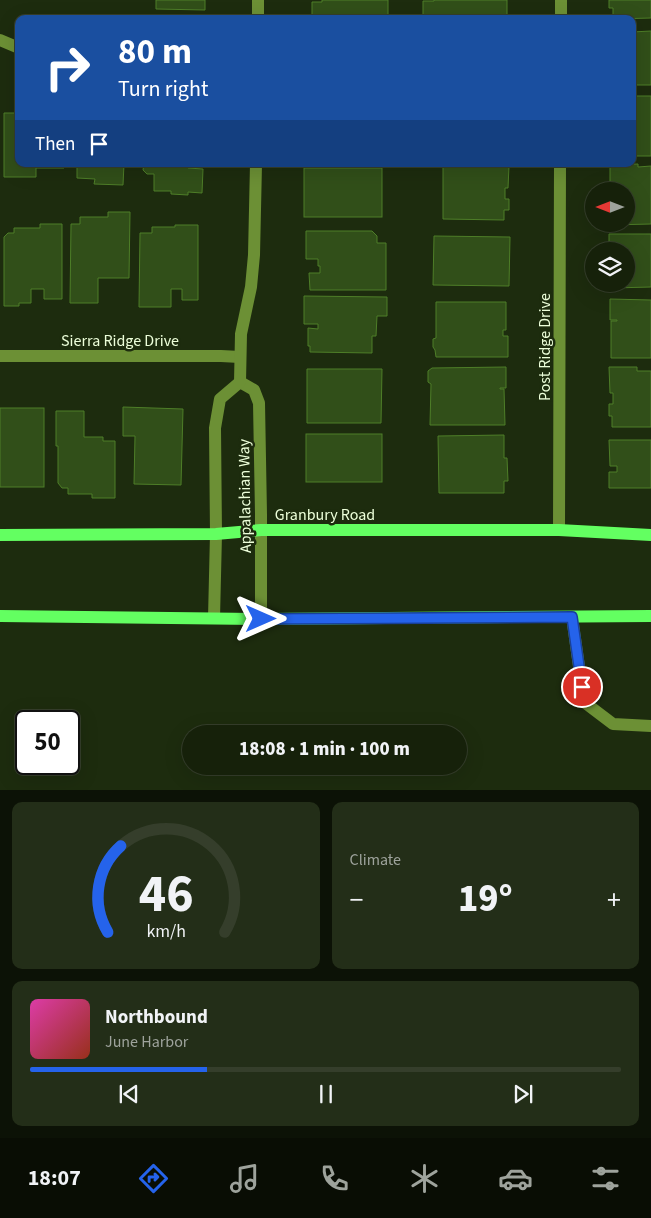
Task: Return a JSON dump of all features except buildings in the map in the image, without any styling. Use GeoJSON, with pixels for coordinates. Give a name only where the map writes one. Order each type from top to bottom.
{"type":"FeatureCollection","features":[{"type":"Feature","properties":{"kind":"main road","name":"Granbury Road"},"geometry":{"type":"LineString","coordinates":[[0,534],[216,534],[261,530],[559,530],[651,535]]}},
{"type":"Feature","properties":{"kind":"main road"},"geometry":{"type":"LineString","coordinates":[[0,616],[261,619],[651,616]]}},
{"type":"Feature","properties":{"kind":"street"},"geometry":{"type":"LineString","coordinates":[[258,0],[258,15]]}},
{"type":"Feature","properties":{"kind":"street"},"geometry":{"type":"LineString","coordinates":[[561,0],[561,15]]}},
{"type":"Feature","properties":{"kind":"street"},"geometry":{"type":"LineString","coordinates":[[0,40],[15,46]]}},
{"type":"Feature","properties":{"kind":"street"},"geometry":{"type":"LineString","coordinates":[[240,382],[241,334],[251,287],[254,256],[256,167]]}},
{"type":"Feature","properties":{"kind":"street","name":"Post Ridge Drive"},"geometry":{"type":"LineString","coordinates":[[559,530],[560,167]]}},
{"type":"Feature","properties":{"kind":"street","name":"Sierra Ridge Drive"},"geometry":{"type":"LineString","coordinates":[[0,356],[240,357]]}},
{"type":"Feature","properties":{"kind":"street","name":"Appalachian Way"},"geometry":{"type":"LineString","coordinates":[[214,618],[216,534],[215,428],[220,399],[240,382],[254,390],[259,403],[261,619]]}},
{"type":"Feature","properties":{"kind":"street"},"geometry":{"type":"LineString","coordinates":[[572,617],[584,702],[613,724],[651,726]]}},
{"type":"Feature","properties":{"kind":"route"},"geometry":{"type":"LineString","coordinates":[[261,619],[572,617],[582,687]]}}]}
